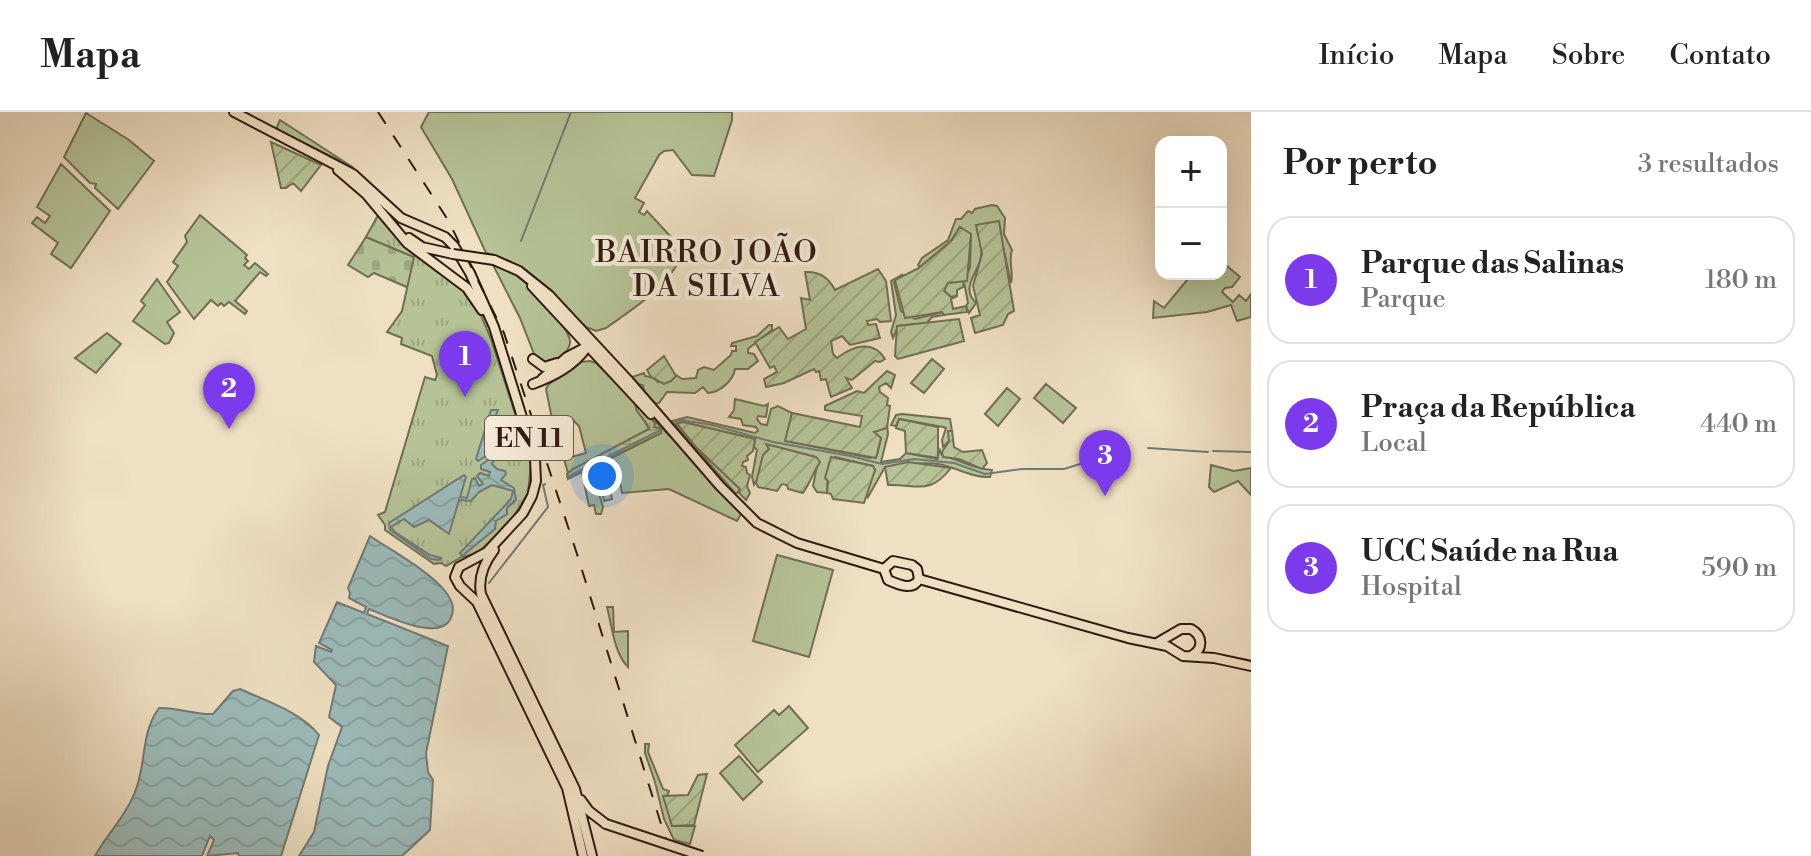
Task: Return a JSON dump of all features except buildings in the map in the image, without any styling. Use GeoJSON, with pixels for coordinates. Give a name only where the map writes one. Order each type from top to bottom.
{"type":"FeatureCollection","features":[{"type":"Feature","properties":{"kind":"main road","name":"EN 11"},"geometry":{"type":"LineString","coordinates":[[234,112],[353,174],[401,218],[445,237],[454,246],[494,327],[535,459],[536,481],[532,496],[523,513],[498,542]]}},
{"type":"Feature","properties":{"kind":"main road","name":"EN 11"},"geometry":{"type":"LineString","coordinates":[[310,151],[350,179],[417,252],[467,288],[494,327]]}},
{"type":"Feature","properties":{"kind":"main road"},"geometry":{"type":"LineString","coordinates":[[385,204],[414,236],[442,252]]}},
{"type":"Feature","properties":{"kind":"main road"},"geometry":{"type":"LineString","coordinates":[[387,219],[414,242],[442,252],[494,260],[519,271],[549,295],[590,345],[720,486],[765,528],[797,543],[884,569]]}},
{"type":"Feature","properties":{"kind":"main road"},"geometry":{"type":"LineString","coordinates":[[519,271],[562,320],[590,345],[602,362],[677,437]]}},
{"type":"Feature","properties":{"kind":"main road"},"geometry":{"type":"LineString","coordinates":[[562,320],[573,339],[571,350],[536,383],[549,379],[577,359],[590,345]]}},
{"type":"Feature","properties":{"kind":"main road"},"geometry":{"type":"LineString","coordinates":[[533,359],[544,367],[590,345]]}},
{"type":"Feature","properties":{"kind":"main road"},"geometry":{"type":"LineString","coordinates":[[577,359],[602,362]]}},
{"type":"Feature","properties":{"kind":"main road"},"geometry":{"type":"LineString","coordinates":[[498,542],[459,567],[455,573],[456,581],[477,602],[567,788],[583,856]]}},
{"type":"Feature","properties":{"kind":"main road"},"geometry":{"type":"LineString","coordinates":[[463,588],[475,587],[498,542]]}},
{"type":"Feature","properties":{"kind":"main road"},"geometry":{"type":"LineString","coordinates":[[893,561],[908,564],[917,569],[919,579],[915,585],[908,587],[888,580],[884,569],[893,561]]}},
{"type":"Feature","properties":{"kind":"main road"},"geometry":{"type":"LineString","coordinates":[[467,562],[477,565],[483,599],[575,789],[589,811],[606,824],[702,856]]}},
{"type":"Feature","properties":{"kind":"main road"},"geometry":{"type":"LineString","coordinates":[[919,579],[1167,646],[1177,653],[1251,666]]}},
{"type":"Feature","properties":{"kind":"main road"},"geometry":{"type":"LineString","coordinates":[[1155,644],[1184,628],[1191,629],[1199,635],[1201,645],[1214,658]]}},
{"type":"Feature","properties":{"kind":"main road"},"geometry":{"type":"LineString","coordinates":[[1175,633],[1172,644],[1177,653]]}},
{"type":"Feature","properties":{"kind":"main road"},"geometry":{"type":"LineString","coordinates":[[1190,656],[1201,645]]}},
{"type":"Feature","properties":{"kind":"main road"},"geometry":{"type":"LineString","coordinates":[[575,789],[592,856]]}},
{"type":"Feature","properties":{"kind":"main road"},"geometry":{"type":"LineString","coordinates":[[587,836],[594,826],[606,824]]}},
{"type":"Feature","properties":{"kind":"green space"},"geometry":{"type":"Polygon","coordinates":[[[429,112],[732,112],[732,120],[714,176],[692,175],[673,150],[659,155],[635,198],[644,203],[639,212],[644,215],[647,211],[684,251],[670,275],[651,295],[606,328],[596,331],[586,327],[515,264],[486,253],[452,179],[421,127],[429,112]]]}},
{"type":"Feature","properties":{"kind":"green space"},"geometry":{"type":"Polygon","coordinates":[[[86,113],[129,140],[154,161],[118,209],[95,188],[96,184],[90,183],[64,157],[86,113]]]}},
{"type":"Feature","properties":{"kind":"green space"},"geometry":{"type":"Polygon","coordinates":[[[280,120],[354,168],[276,129],[280,120]]]}},
{"type":"Feature","properties":{"kind":"green space"},"geometry":{"type":"Polygon","coordinates":[[[271,142],[321,165],[301,191],[293,183],[281,188],[271,142]]]}},
{"type":"Feature","properties":{"kind":"green space"},"geometry":{"type":"Polygon","coordinates":[[[61,164],[110,211],[71,268],[51,254],[58,243],[32,223],[37,217],[45,223],[50,216],[37,207],[61,164]]]}},
{"type":"Feature","properties":{"kind":"green space"},"geometry":{"type":"Polygon","coordinates":[[[997,206],[1005,218],[1004,234],[1012,250],[1011,283],[1002,242],[991,223],[977,225],[981,253],[970,286],[971,297],[976,303],[969,313],[964,282],[963,287],[957,290],[957,296],[951,297],[944,291],[947,283],[965,280],[970,267],[971,237],[960,227],[951,241],[920,267],[918,265],[922,258],[948,240],[956,219],[961,219],[968,211],[972,213],[975,209],[997,206]]]}},
{"type":"Feature","properties":{"kind":"green space"},"geometry":{"type":"Polygon","coordinates":[[[200,215],[247,255],[245,258],[248,261],[244,265],[249,269],[255,263],[268,274],[266,276],[260,272],[235,301],[247,311],[245,314],[229,302],[218,306],[211,300],[194,319],[167,282],[178,266],[173,262],[187,242],[185,236],[200,215]]]}},
{"type":"Feature","properties":{"kind":"green space"},"geometry":{"type":"Polygon","coordinates":[[[377,217],[406,246],[464,289],[477,306],[491,339],[531,463],[528,493],[512,519],[478,553],[446,566],[434,564],[385,530],[378,515],[385,512],[425,377],[435,380],[437,375],[432,356],[401,344],[402,338],[387,332],[402,311],[414,257],[366,237],[377,217]]]}},
{"type":"Feature","properties":{"kind":"green space"},"geometry":{"type":"Polygon","coordinates":[[[999,221],[1014,311],[1008,314],[1003,325],[975,333],[971,318],[980,315],[973,286],[982,254],[976,225],[999,221]]]}},
{"type":"Feature","properties":{"kind":"green space"},"geometry":{"type":"Polygon","coordinates":[[[960,227],[971,234],[967,281],[948,283],[944,291],[951,297],[957,296],[951,299],[953,309],[966,306],[967,312],[944,315],[942,312],[905,318],[895,280],[919,268],[951,241],[960,227]]]}},
{"type":"Feature","properties":{"kind":"green space"},"geometry":{"type":"Polygon","coordinates":[[[366,237],[414,257],[409,288],[374,273],[368,277],[348,265],[366,237]]]}},
{"type":"Feature","properties":{"kind":"green space"},"geometry":{"type":"Polygon","coordinates":[[[493,265],[521,278],[565,329],[570,343],[558,358],[548,364],[536,359],[520,318],[493,265]]]}},
{"type":"Feature","properties":{"kind":"green space"},"geometry":{"type":"Polygon","coordinates":[[[1227,266],[1240,277],[1232,287],[1222,292],[1233,302],[1239,295],[1246,301],[1251,294],[1251,317],[1237,321],[1231,305],[1207,312],[1153,318],[1154,301],[1164,308],[1187,280],[1227,280],[1227,266]]]}},
{"type":"Feature","properties":{"kind":"green space"},"geometry":{"type":"Polygon","coordinates":[[[878,269],[886,281],[891,321],[867,321],[868,325],[876,324],[880,338],[850,345],[842,336],[831,341],[833,354],[837,358],[862,346],[875,349],[885,359],[875,361],[852,380],[846,378],[852,388],[831,397],[826,379],[821,380],[819,371],[814,369],[784,383],[766,387],[764,379],[777,372],[774,366],[770,368],[755,342],[779,327],[788,339],[806,329],[801,298],[810,300],[805,272],[823,276],[835,290],[878,269]]]}},
{"type":"Feature","properties":{"kind":"green space"},"geometry":{"type":"Polygon","coordinates":[[[903,274],[894,282],[901,311],[915,319],[943,312],[944,315],[932,317],[927,323],[898,326],[893,338],[891,332],[896,315],[891,281],[903,274]]]}},
{"type":"Feature","properties":{"kind":"green space"},"geometry":{"type":"Polygon","coordinates":[[[157,279],[180,312],[167,322],[174,333],[169,343],[165,344],[133,321],[145,305],[141,301],[157,279]]]}},
{"type":"Feature","properties":{"kind":"green space"},"geometry":{"type":"Polygon","coordinates":[[[959,319],[964,341],[898,359],[895,356],[897,326],[959,319]]]}},
{"type":"Feature","properties":{"kind":"green space"},"geometry":{"type":"Polygon","coordinates":[[[772,325],[772,330],[748,349],[748,353],[754,354],[758,361],[748,369],[735,369],[729,382],[717,391],[708,393],[703,387],[695,393],[667,392],[655,404],[644,393],[643,385],[637,384],[632,377],[644,373],[658,382],[671,381],[676,375],[682,379],[696,378],[698,370],[704,367],[714,370],[732,351],[736,351],[732,343],[757,336],[772,325]]]}},
{"type":"Feature","properties":{"kind":"green space"},"geometry":{"type":"Polygon","coordinates":[[[107,333],[121,344],[96,373],[75,358],[107,333]]]}},
{"type":"Feature","properties":{"kind":"green space"},"geometry":{"type":"Polygon","coordinates":[[[664,356],[676,376],[664,384],[651,377],[647,370],[664,356]]]}},
{"type":"Feature","properties":{"kind":"green space"},"geometry":{"type":"Polygon","coordinates":[[[932,359],[944,369],[924,393],[911,383],[932,359]]]}},
{"type":"Feature","properties":{"kind":"green space"},"geometry":{"type":"Polygon","coordinates":[[[581,362],[596,363],[674,440],[741,514],[737,521],[669,489],[622,493],[616,462],[605,463],[612,499],[604,501],[599,477],[594,478],[603,507],[601,514],[596,514],[594,505],[589,506],[582,473],[661,433],[648,415],[636,407],[649,429],[568,473],[564,459],[586,453],[579,426],[571,418],[552,419],[546,389],[581,362]]]}},
{"type":"Feature","properties":{"kind":"green space"},"geometry":{"type":"Polygon","coordinates":[[[887,371],[895,375],[891,388],[886,383],[879,387],[890,406],[887,428],[874,432],[881,438],[876,458],[785,441],[792,413],[860,427],[862,416],[825,410],[825,406],[857,391],[864,393],[887,371]]]}},
{"type":"Feature","properties":{"kind":"green space"},"geometry":{"type":"Polygon","coordinates":[[[1046,384],[1076,408],[1063,423],[1034,398],[1046,384]]]}},
{"type":"Feature","properties":{"kind":"green space"},"geometry":{"type":"Polygon","coordinates":[[[1007,388],[1020,399],[998,426],[985,414],[1007,388]]]}},
{"type":"Feature","properties":{"kind":"green space"},"geometry":{"type":"Polygon","coordinates":[[[735,399],[764,406],[768,404],[766,417],[758,416],[761,424],[767,425],[771,409],[778,406],[792,413],[786,441],[870,458],[877,455],[881,438],[874,432],[887,428],[887,424],[888,434],[881,462],[900,459],[906,453],[937,459],[940,450],[942,455],[992,470],[990,477],[931,463],[885,467],[868,497],[866,491],[875,470],[873,466],[835,457],[828,472],[827,493],[817,492],[813,486],[817,466],[796,452],[769,449],[754,485],[755,439],[683,422],[677,424],[740,489],[736,494],[672,421],[687,417],[755,433],[758,431],[756,427],[743,425],[741,419],[729,417],[734,410],[735,399]]]}},
{"type":"Feature","properties":{"kind":"green space"},"geometry":{"type":"Polygon","coordinates":[[[637,406],[655,423],[654,427],[661,429],[661,433],[568,479],[567,474],[573,469],[649,429],[637,406]]]}},
{"type":"Feature","properties":{"kind":"green space"},"geometry":{"type":"Polygon","coordinates":[[[896,415],[950,419],[952,431],[949,441],[943,447],[946,428],[943,427],[899,419],[896,426],[891,425],[896,415]]]}},
{"type":"Feature","properties":{"kind":"green space"},"geometry":{"type":"Polygon","coordinates":[[[899,419],[938,427],[938,458],[906,453],[905,431],[896,428],[899,419]]]}},
{"type":"Feature","properties":{"kind":"green space"},"geometry":{"type":"Polygon","coordinates":[[[683,422],[755,439],[753,451],[742,466],[750,475],[747,486],[750,493],[746,500],[739,493],[740,489],[677,424],[683,422]]]}},
{"type":"Feature","properties":{"kind":"green space"},"geometry":{"type":"Polygon","coordinates":[[[948,431],[952,431],[954,447],[963,452],[982,450],[987,463],[982,469],[959,459],[943,457],[942,452],[949,441],[948,431]]]}},
{"type":"Feature","properties":{"kind":"green space"},"geometry":{"type":"Polygon","coordinates":[[[766,444],[816,457],[820,462],[803,493],[782,484],[777,491],[758,487],[756,483],[763,455],[769,449],[766,444]]]}},
{"type":"Feature","properties":{"kind":"green space"},"geometry":{"type":"Polygon","coordinates":[[[831,457],[873,466],[875,470],[864,503],[833,499],[827,493],[828,481],[825,478],[831,457]]]}},
{"type":"Feature","properties":{"kind":"green space"},"geometry":{"type":"Polygon","coordinates":[[[908,462],[951,468],[936,482],[922,487],[888,485],[885,467],[908,462]]]}},
{"type":"Feature","properties":{"kind":"green space"},"geometry":{"type":"Polygon","coordinates":[[[1211,465],[1234,471],[1251,468],[1251,495],[1238,481],[1214,492],[1209,487],[1211,465]]]}},
{"type":"Feature","properties":{"kind":"green space"},"geometry":{"type":"Polygon","coordinates":[[[777,555],[833,570],[809,657],[753,641],[777,555]]]}},
{"type":"Feature","properties":{"kind":"green space"},"geometry":{"type":"Polygon","coordinates":[[[607,607],[613,607],[614,632],[628,631],[628,667],[617,647],[607,607]]]}},
{"type":"Feature","properties":{"kind":"green space"},"geometry":{"type":"Polygon","coordinates":[[[789,706],[808,728],[758,772],[735,745],[774,710],[779,715],[789,706]]]}},
{"type":"Feature","properties":{"kind":"green space"},"geometry":{"type":"Polygon","coordinates":[[[645,744],[649,744],[648,752],[663,789],[669,791],[664,796],[672,826],[695,826],[690,844],[674,840],[664,819],[645,744]]]}},
{"type":"Feature","properties":{"kind":"green space"},"geometry":{"type":"Polygon","coordinates":[[[739,756],[762,782],[743,800],[720,773],[739,756]]]}},
{"type":"Feature","properties":{"kind":"green space"},"geometry":{"type":"Polygon","coordinates":[[[707,774],[694,825],[672,826],[663,796],[688,795],[698,775],[707,774]]]}},
{"type":"Feature","properties":{"kind":"water"},"geometry":{"type":"Polygon","coordinates":[[[491,410],[498,410],[492,425],[504,439],[492,464],[505,471],[501,480],[514,488],[516,500],[507,508],[507,514],[496,521],[495,529],[462,556],[460,553],[511,499],[513,491],[492,485],[471,501],[459,500],[449,534],[429,520],[414,527],[404,519],[391,527],[430,555],[441,558],[431,559],[390,530],[389,523],[464,475],[460,497],[467,498],[472,479],[475,478],[479,486],[483,484],[477,476],[480,473],[489,476],[490,472],[481,469],[481,465],[488,460],[486,456],[478,461],[476,459],[491,410]]]}},
{"type":"Feature","properties":{"kind":"water"},"geometry":{"type":"Polygon","coordinates":[[[370,536],[430,576],[445,591],[452,605],[450,620],[444,626],[435,628],[411,625],[369,609],[367,614],[448,646],[426,753],[428,772],[433,780],[430,830],[402,856],[299,856],[314,832],[328,766],[342,727],[329,717],[336,685],[314,662],[316,646],[332,650],[319,643],[337,602],[364,613],[366,607],[349,598],[348,588],[370,536]]]}},
{"type":"Feature","properties":{"kind":"water"},"geometry":{"type":"Polygon","coordinates":[[[240,689],[293,714],[319,735],[281,856],[239,856],[238,853],[207,856],[214,840],[210,836],[202,856],[95,856],[135,792],[146,738],[159,708],[213,714],[233,691],[240,689]]]}},
{"type":"Feature","properties":{"kind":"waterway"},"geometry":{"type":"LineString","coordinates":[[521,241],[571,112]]}},
{"type":"Feature","properties":{"kind":"waterway"},"geometry":{"type":"LineString","coordinates":[[671,424],[682,420],[712,425],[773,442],[882,464],[914,459],[954,463],[985,474],[1022,469],[1064,469],[1125,450]]}},
{"type":"Feature","properties":{"kind":"waterway"},"geometry":{"type":"LineString","coordinates":[[567,477],[661,430]]}},
{"type":"Feature","properties":{"kind":"waterway"},"geometry":{"type":"LineString","coordinates":[[1148,448],[1208,452]]}},
{"type":"Feature","properties":{"kind":"waterway"},"geometry":{"type":"LineString","coordinates":[[1213,451],[1251,452]]}},
{"type":"Feature","properties":{"kind":"waterway"},"geometry":{"type":"LineString","coordinates":[[489,583],[548,507],[545,484]]}},
{"type":"Feature","properties":{"kind":"railway"},"geometry":{"type":"LineString","coordinates":[[378,112],[448,220],[504,333],[671,856]]}},
{"type":"Feature","properties":{"kind":"place","name":"Parque das Salinas"},"geometry":{"type":"Point","coordinates":[465,397]}},
{"type":"Feature","properties":{"kind":"place","name":"Praça da República"},"geometry":{"type":"Point","coordinates":[229,429]}},
{"type":"Feature","properties":{"kind":"place","name":"UCC Saúde na Rua"},"geometry":{"type":"Point","coordinates":[1105,496]}},
{"type":"Feature","properties":{"kind":"district","name":"BAIRRO JOÃO DA SILVA"},"geometry":{"type":"Point","coordinates":[707,269]}}]}
